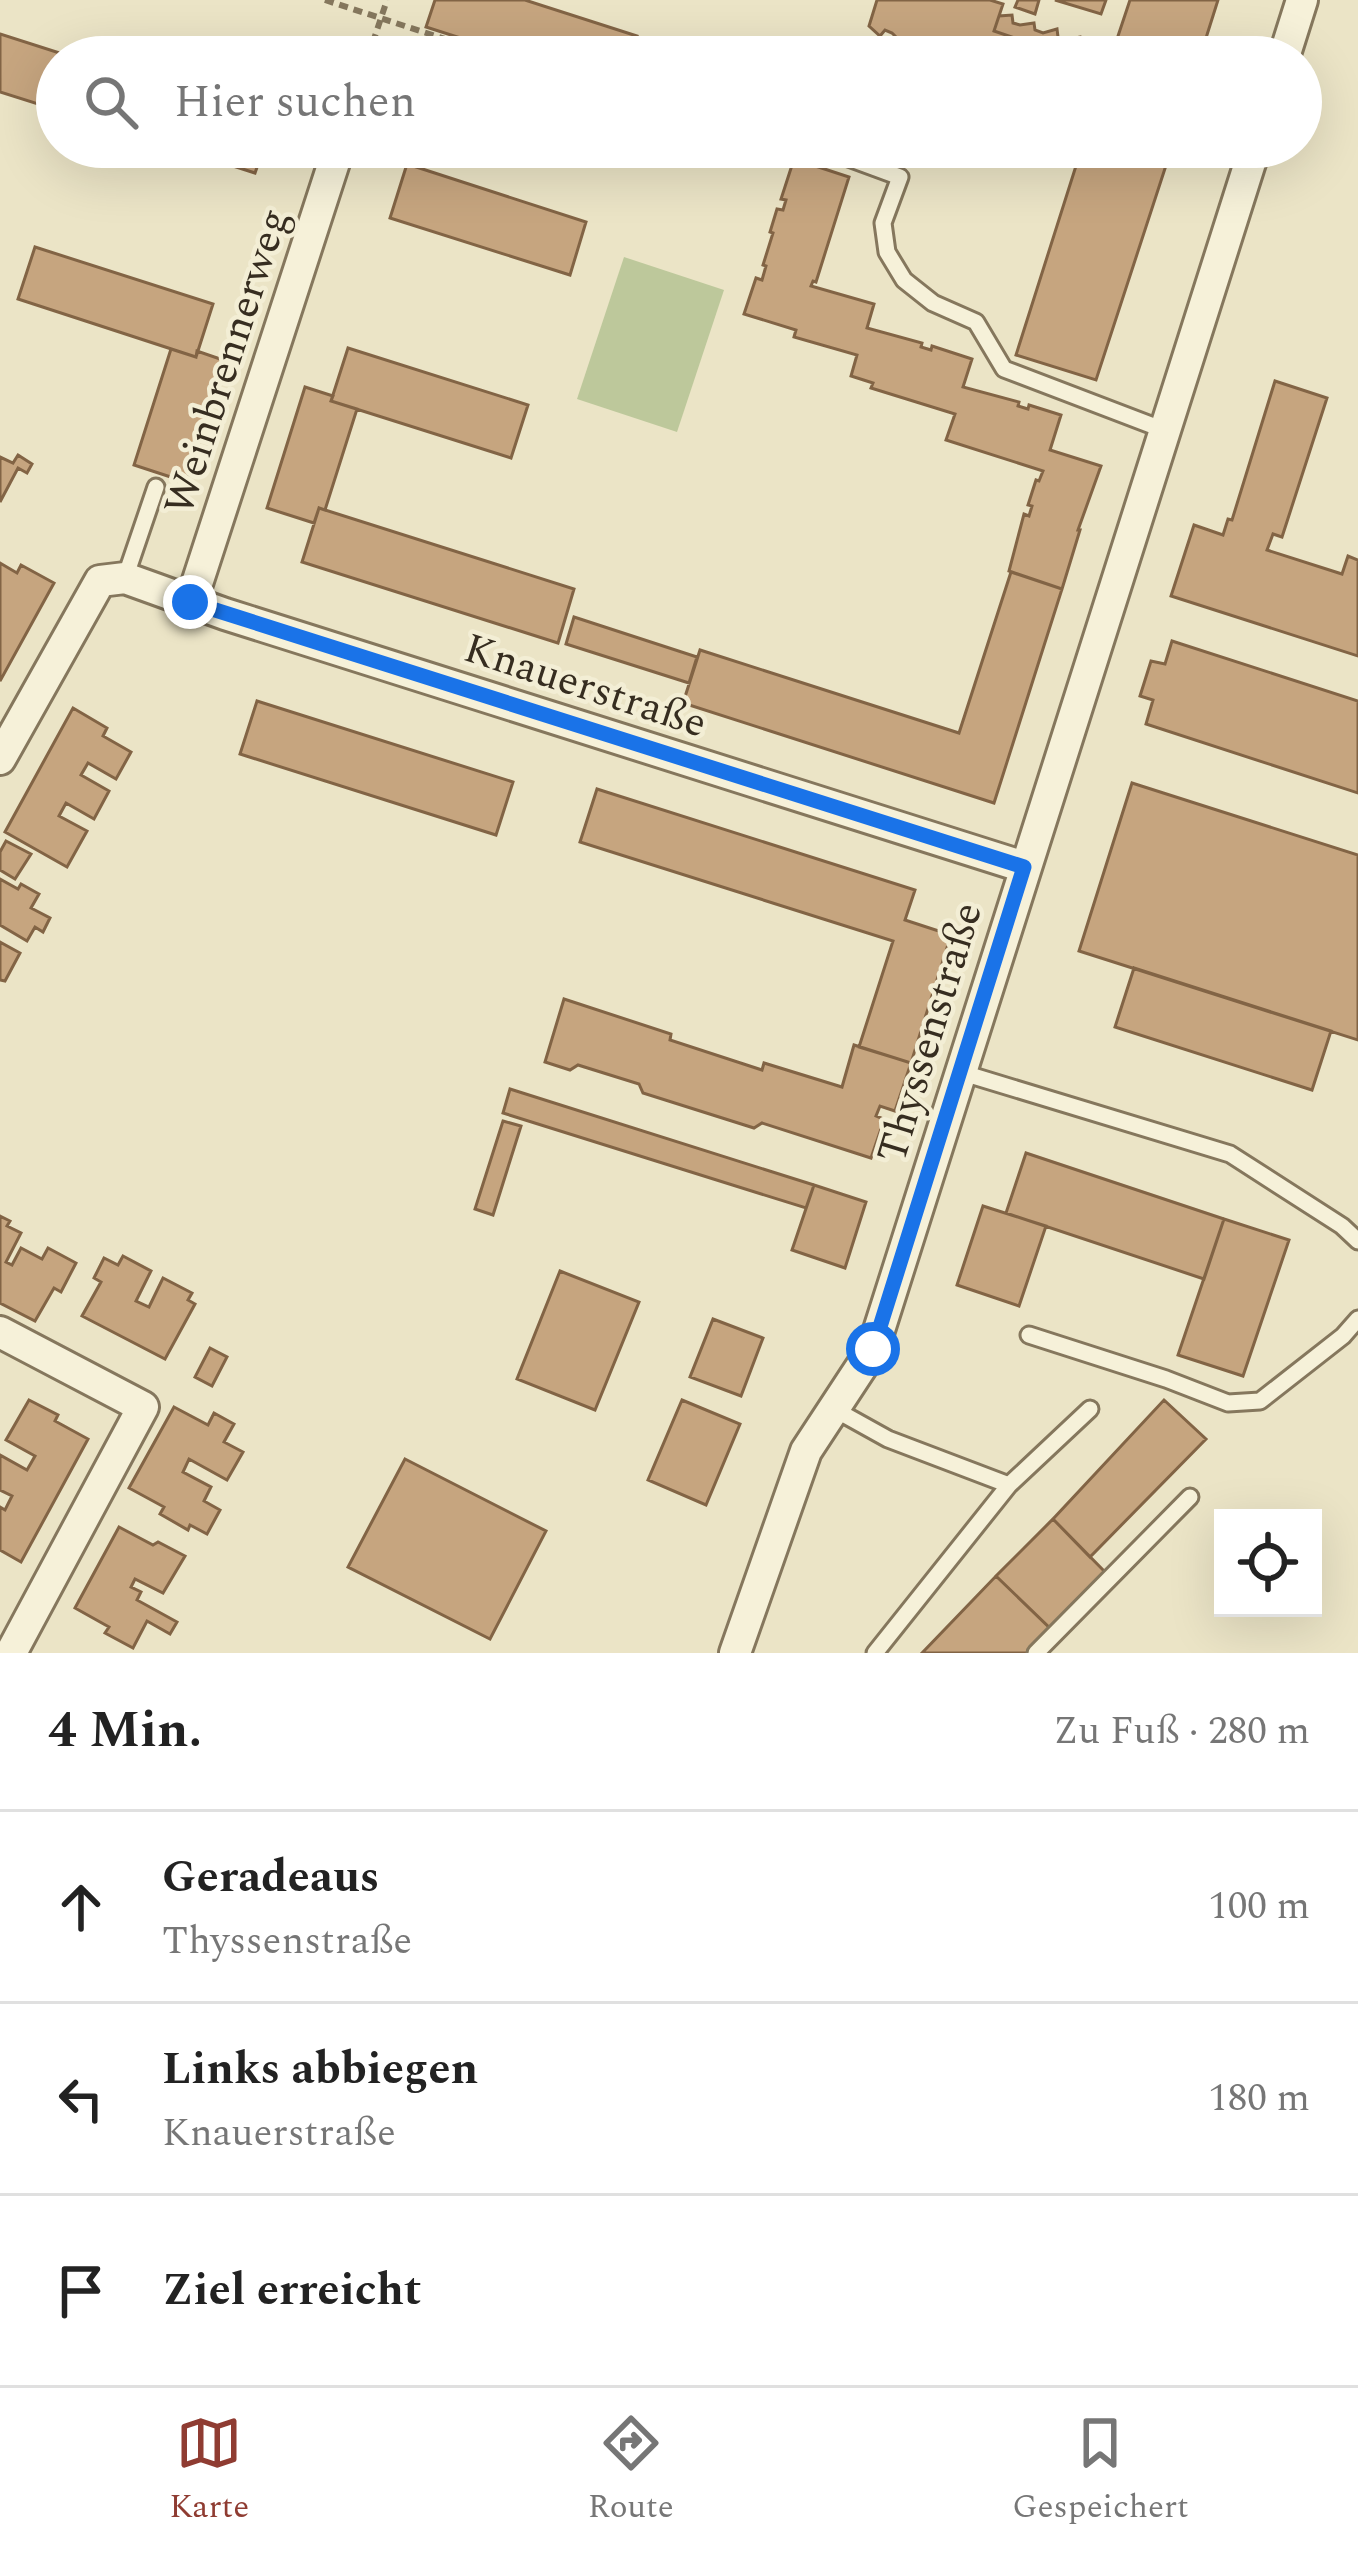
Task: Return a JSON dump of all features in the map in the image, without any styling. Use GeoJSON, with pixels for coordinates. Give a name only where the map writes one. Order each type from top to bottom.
{"type":"FeatureCollection","features":[{"type":"Feature","properties":{"kind":"street"},"geometry":{"type":"LineString","coordinates":[[1290,36],[1302,0]]}},
{"type":"Feature","properties":{"kind":"street","name":"Weinbrennerweg"},"geometry":{"type":"LineString","coordinates":[[190,602],[332,168]]}},
{"type":"Feature","properties":{"kind":"street","name":"Thyssenstraße"},"geometry":{"type":"LineString","coordinates":[[736,1653],[806,1451],[873,1349],[1248,168]]}},
{"type":"Feature","properties":{"kind":"street"},"geometry":{"type":"LineString","coordinates":[[0,759],[112,579]]}},
{"type":"Feature","properties":{"kind":"street","name":"Knauerstraße"},"geometry":{"type":"LineString","coordinates":[[112,579],[1024,867]]}},
{"type":"Feature","properties":{"kind":"street"},"geometry":{"type":"LineString","coordinates":[[0,1332],[143,1407],[11,1653]]}},
{"type":"Feature","properties":{"kind":"lane"},"geometry":{"type":"LineString","coordinates":[[876,168],[900,177],[883,224],[887,252],[904,280],[933,303],[976,322],[1004,369],[1163,430]]}},
{"type":"Feature","properties":{"kind":"lane"},"geometry":{"type":"LineString","coordinates":[[112,579],[156,487]]}},
{"type":"Feature","properties":{"kind":"lane"},"geometry":{"type":"LineString","coordinates":[[960,1072],[1230,1154],[1358,1241]]}},
{"type":"Feature","properties":{"kind":"lane"},"geometry":{"type":"LineString","coordinates":[[1029,1335],[1228,1403],[1260,1401],[1358,1319]]}},
{"type":"Feature","properties":{"kind":"lane"},"geometry":{"type":"LineString","coordinates":[[874,1653],[1009,1485],[1090,1408]]}},
{"type":"Feature","properties":{"kind":"lane"},"geometry":{"type":"LineString","coordinates":[[833,1409],[888,1438],[1009,1485]]}},
{"type":"Feature","properties":{"kind":"lane"},"geometry":{"type":"LineString","coordinates":[[1036,1653],[1190,1497]]}},
{"type":"Feature","properties":{"kind":"path"},"geometry":{"type":"LineString","coordinates":[[325,0],[436,36]]}},
{"type":"Feature","properties":{"kind":"path"},"geometry":{"type":"LineString","coordinates":[[375,36],[387,0]]}},
{"type":"Feature","properties":{"kind":"green space"},"geometry":{"type":"Polygon","coordinates":[[[624,257],[724,290],[677,432],[577,399],[624,257]]]}},
{"type":"Feature","properties":{"kind":"building"},"geometry":{"type":"Polygon","coordinates":[[[435,0],[525,0],[637,36],[454,36],[426,27],[435,0]]]}},
{"type":"Feature","properties":{"kind":"building"},"geometry":{"type":"Polygon","coordinates":[[[877,0],[990,0],[1003,4],[994,31],[1009,36],[895,36],[885,30],[880,36],[869,26],[877,0]]]}},
{"type":"Feature","properties":{"kind":"building"},"geometry":{"type":"Polygon","coordinates":[[[1018,0],[1039,0],[1035,14],[1015,7],[1018,0]]]}},
{"type":"Feature","properties":{"kind":"building"},"geometry":{"type":"Polygon","coordinates":[[[1055,0],[1106,0],[1101,14],[1055,0]]]}},
{"type":"Feature","properties":{"kind":"building"},"geometry":{"type":"Polygon","coordinates":[[[1130,0],[1218,0],[1207,36],[1118,36],[1130,0]]]}},
{"type":"Feature","properties":{"kind":"building"},"geometry":{"type":"Polygon","coordinates":[[[1012,15],[1013,23],[1020,25],[1034,23],[1035,30],[1043,33],[1057,29],[1058,36],[1009,36],[994,31],[999,16],[1012,15]]]}},
{"type":"Feature","properties":{"kind":"building"},"geometry":{"type":"Polygon","coordinates":[[[0,34],[36,46],[36,103],[0,92],[0,34]]]}},
{"type":"Feature","properties":{"kind":"building"},"geometry":{"type":"Polygon","coordinates":[[[406,168],[419,168],[586,222],[570,275],[390,218],[406,168]]]}},
{"type":"Feature","properties":{"kind":"building"},"geometry":{"type":"Polygon","coordinates":[[[791,168],[822,168],[849,177],[811,286],[874,304],[867,328],[972,359],[963,387],[1061,415],[1050,450],[1101,466],[1062,589],[1009,571],[1024,514],[1029,516],[1032,506],[1028,505],[1043,471],[946,440],[955,414],[871,388],[873,383],[851,376],[857,355],[794,337],[796,330],[744,314],[756,278],[762,280],[770,232],[777,209],[783,210],[786,200],[781,199],[791,168]]]}},
{"type":"Feature","properties":{"kind":"building"},"geometry":{"type":"Polygon","coordinates":[[[1075,168],[1165,168],[1096,380],[1016,355],[1075,168]]]}},
{"type":"Feature","properties":{"kind":"building"},"geometry":{"type":"Polygon","coordinates":[[[35,247],[213,304],[196,357],[18,299],[35,247]]]}},
{"type":"Feature","properties":{"kind":"building"},"geometry":{"type":"Polygon","coordinates":[[[348,348],[528,405],[511,458],[331,401],[348,348]]]}},
{"type":"Feature","properties":{"kind":"building"},"geometry":{"type":"Polygon","coordinates":[[[171,349],[226,361],[186,482],[134,465],[171,349]]]}},
{"type":"Feature","properties":{"kind":"building"},"geometry":{"type":"Polygon","coordinates":[[[1275,381],[1327,398],[1282,537],[1273,534],[1267,550],[1342,574],[1348,556],[1358,560],[1358,656],[1171,596],[1194,525],[1223,535],[1228,519],[1232,520],[1275,381]]]}},
{"type":"Feature","properties":{"kind":"building"},"geometry":{"type":"Polygon","coordinates":[[[305,387],[357,409],[325,510],[319,508],[314,523],[267,508],[305,387]]]}},
{"type":"Feature","properties":{"kind":"building"},"geometry":{"type":"Polygon","coordinates":[[[18,455],[32,464],[27,473],[18,468],[0,502],[0,457],[13,463],[18,455]]]}},
{"type":"Feature","properties":{"kind":"building"},"geometry":{"type":"Polygon","coordinates":[[[319,508],[574,589],[558,643],[302,562],[319,508]]]}},
{"type":"Feature","properties":{"kind":"building"},"geometry":{"type":"Polygon","coordinates":[[[0,563],[17,573],[21,565],[54,583],[0,681],[0,563]]]}},
{"type":"Feature","properties":{"kind":"building"},"geometry":{"type":"Polygon","coordinates":[[[1011,572],[1062,589],[994,803],[683,703],[700,650],[959,733],[1011,572]]]}},
{"type":"Feature","properties":{"kind":"building"},"geometry":{"type":"Polygon","coordinates":[[[574,617],[697,657],[689,683],[566,644],[574,617]]]}},
{"type":"Feature","properties":{"kind":"building"},"geometry":{"type":"Polygon","coordinates":[[[1172,641],[1358,701],[1358,793],[1146,724],[1153,700],[1140,696],[1151,661],[1165,664],[1172,641]]]}},
{"type":"Feature","properties":{"kind":"building"},"geometry":{"type":"Polygon","coordinates":[[[257,701],[513,782],[496,835],[240,754],[257,701]]]}},
{"type":"Feature","properties":{"kind":"building"},"geometry":{"type":"Polygon","coordinates":[[[73,708],[107,728],[103,736],[131,752],[116,779],[88,763],[81,775],[109,791],[94,819],[66,803],[59,816],[87,831],[67,867],[5,832],[73,708]]]}},
{"type":"Feature","properties":{"kind":"building"},"geometry":{"type":"Polygon","coordinates":[[[1132,783],[1358,855],[1358,1040],[1079,951],[1132,783]]]}},
{"type":"Feature","properties":{"kind":"building"},"geometry":{"type":"Polygon","coordinates":[[[597,789],[915,890],[905,920],[951,935],[911,1063],[859,1047],[893,941],[580,842],[597,789]]]}},
{"type":"Feature","properties":{"kind":"building"},"geometry":{"type":"Polygon","coordinates":[[[6,841],[31,854],[15,879],[0,870],[0,852],[6,841]]]}},
{"type":"Feature","properties":{"kind":"building"},"geometry":{"type":"Polygon","coordinates":[[[0,879],[39,894],[31,908],[50,918],[43,932],[35,927],[27,941],[0,925],[0,879]]]}},
{"type":"Feature","properties":{"kind":"building"},"geometry":{"type":"Polygon","coordinates":[[[0,942],[20,953],[5,981],[0,980],[0,942]]]}},
{"type":"Feature","properties":{"kind":"building"},"geometry":{"type":"Polygon","coordinates":[[[1134,968],[1331,1031],[1312,1090],[1115,1027],[1134,968]]]}},
{"type":"Feature","properties":{"kind":"building"},"geometry":{"type":"Polygon","coordinates":[[[564,999],[762,1070],[764,1063],[842,1087],[854,1045],[911,1063],[895,1111],[880,1106],[876,1116],[883,1123],[871,1158],[762,1123],[754,1128],[643,1093],[639,1084],[578,1065],[570,1070],[545,1062],[564,999]]]}},
{"type":"Feature","properties":{"kind":"building"},"geometry":{"type":"Polygon","coordinates":[[[510,1089],[814,1185],[806,1208],[503,1113],[510,1089]]]}},
{"type":"Feature","properties":{"kind":"building"},"geometry":{"type":"Polygon","coordinates":[[[503,1121],[521,1126],[493,1215],[475,1209],[503,1121]]]}},
{"type":"Feature","properties":{"kind":"building"},"geometry":{"type":"Polygon","coordinates":[[[1026,1153],[1224,1219],[1204,1279],[1006,1213],[1026,1153]]]}},
{"type":"Feature","properties":{"kind":"building"},"geometry":{"type":"Polygon","coordinates":[[[814,1185],[866,1202],[845,1268],[792,1250],[814,1185]]]}},
{"type":"Feature","properties":{"kind":"building"},"geometry":{"type":"Polygon","coordinates":[[[983,1206],[1046,1226],[1019,1306],[957,1285],[983,1206]]]}},
{"type":"Feature","properties":{"kind":"building"},"geometry":{"type":"Polygon","coordinates":[[[0,1216],[21,1233],[6,1262],[12,1265],[21,1248],[42,1259],[48,1248],[76,1263],[61,1292],[54,1288],[35,1321],[0,1303],[0,1216]]]}},
{"type":"Feature","properties":{"kind":"building"},"geometry":{"type":"Polygon","coordinates":[[[1224,1219],[1289,1240],[1243,1376],[1178,1355],[1224,1219]]]}},
{"type":"Feature","properties":{"kind":"building"},"geometry":{"type":"Polygon","coordinates":[[[123,1256],[151,1271],[136,1301],[149,1307],[163,1278],[192,1293],[188,1300],[195,1304],[165,1359],[82,1316],[101,1282],[94,1278],[104,1258],[118,1265],[123,1256]]]}},
{"type":"Feature","properties":{"kind":"building"},"geometry":{"type":"Polygon","coordinates":[[[560,1271],[639,1302],[595,1410],[517,1379],[560,1271]]]}},
{"type":"Feature","properties":{"kind":"building"},"geometry":{"type":"Polygon","coordinates":[[[713,1319],[763,1338],[741,1396],[690,1377],[713,1319]]]}},
{"type":"Feature","properties":{"kind":"building"},"geometry":{"type":"Polygon","coordinates":[[[210,1348],[227,1357],[212,1386],[195,1377],[210,1348]]]}},
{"type":"Feature","properties":{"kind":"building"},"geometry":{"type":"Polygon","coordinates":[[[29,1400],[88,1439],[21,1562],[0,1550],[0,1507],[5,1510],[12,1496],[0,1490],[0,1455],[27,1470],[35,1456],[6,1440],[29,1400]]]}},
{"type":"Feature","properties":{"kind":"building"},"geometry":{"type":"Polygon","coordinates":[[[682,1400],[740,1424],[706,1505],[648,1480],[682,1400]]]}},
{"type":"Feature","properties":{"kind":"building"},"geometry":{"type":"Polygon","coordinates":[[[1164,1400],[1206,1439],[1090,1557],[1053,1519],[1164,1400]]]}},
{"type":"Feature","properties":{"kind":"building"},"geometry":{"type":"Polygon","coordinates":[[[174,1407],[208,1425],[214,1413],[234,1424],[224,1442],[243,1452],[227,1480],[189,1459],[183,1472],[211,1487],[204,1501],[220,1510],[207,1534],[190,1525],[188,1530],[160,1514],[164,1507],[129,1488],[174,1407]]]}},
{"type":"Feature","properties":{"kind":"building"},"geometry":{"type":"Polygon","coordinates":[[[405,1459],[546,1531],[490,1639],[348,1567],[405,1459]]]}},
{"type":"Feature","properties":{"kind":"building"},"geometry":{"type":"Polygon","coordinates":[[[1053,1519],[1107,1574],[1053,1631],[996,1576],[1053,1519]]]}},
{"type":"Feature","properties":{"kind":"building"},"geometry":{"type":"Polygon","coordinates":[[[119,1527],[185,1556],[163,1593],[135,1579],[131,1587],[141,1592],[137,1600],[177,1622],[170,1634],[147,1621],[133,1648],[105,1633],[109,1627],[75,1608],[119,1527]]]}},
{"type":"Feature","properties":{"kind":"building"},"geometry":{"type":"Polygon","coordinates":[[[996,1576],[1053,1631],[1032,1653],[922,1653],[996,1576]]]}},
{"type":"Feature","properties":{"kind":"route"},"geometry":{"type":"LineString","coordinates":[[190,602],[1024,867],[873,1349]]}}]}
